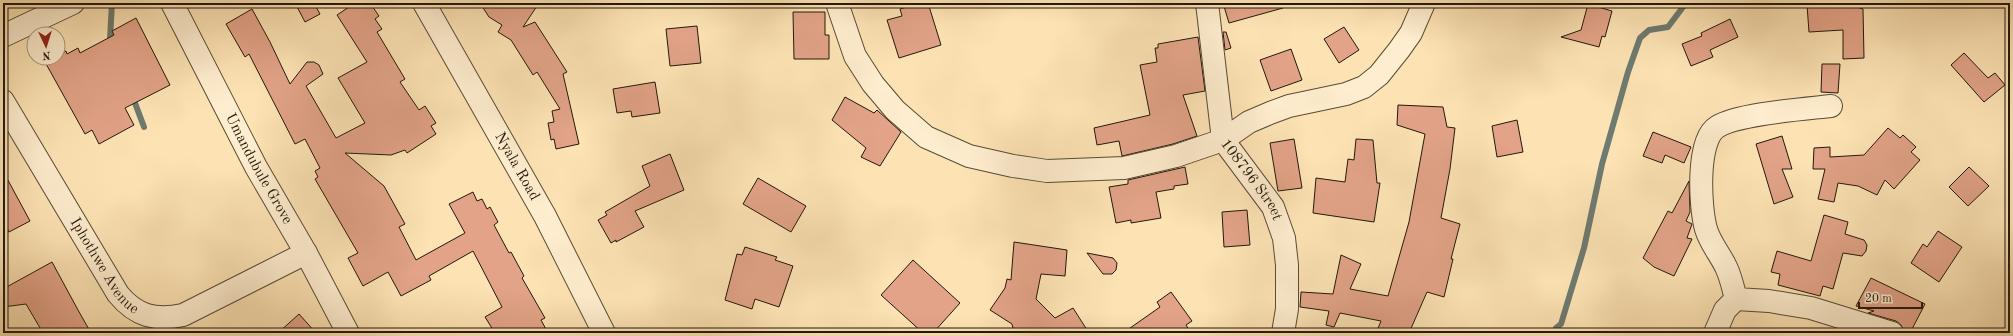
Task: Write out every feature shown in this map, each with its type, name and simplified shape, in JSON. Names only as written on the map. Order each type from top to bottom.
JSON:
[{"type":"street","points":[[3,36],[73,3]]},
{"type":"street","name":"Umandubule Grove","points":[[172,3],[256,167],[306,253],[348,333]]},
{"type":"street","name":"Nyala Road","points":[[424,3],[545,216],[604,333]]},
{"type":"street","points":[[837,3],[855,56],[873,84],[895,110],[926,137],[969,156],[1013,166],[1048,171],[1124,168],[1176,156],[1222,140],[1249,122],[1289,106],[1346,94],[1364,87],[1379,75],[1399,50],[1411,33],[1424,3]]},
{"type":"street","name":"108796 Street","points":[[1207,3],[1222,140],[1273,207],[1284,238],[1287,265],[1287,309],[1283,333]]},
{"type":"street","name":"Iphothwe Avenue","points":[[3,101],[118,294],[128,306],[142,314],[169,318],[183,315],[306,253]]},
{"type":"street","points":[[1736,299],[1729,273],[1714,246],[1704,220],[1702,157],[1705,143],[1716,127],[1736,120],[1831,106]]},
{"type":"street","points":[[1715,333],[1725,310],[1736,299],[1769,301],[1811,308],[1892,333]]},
{"type":"building","points":[[295,3],[314,3],[320,14],[305,22]]},
{"type":"building","points":[[355,3],[370,3],[379,16],[375,19],[382,29],[377,32],[405,79],[400,82],[419,110],[425,106],[436,123],[431,126],[436,134],[407,153],[405,150],[391,155],[345,153],[384,186],[405,224],[399,227],[416,260],[465,233],[449,204],[473,192],[477,201],[482,199],[487,209],[490,207],[498,222],[494,225],[509,253],[511,252],[524,276],[522,278],[545,318],[541,320],[548,333],[495,333],[485,317],[502,307],[473,251],[429,276],[431,280],[401,296],[388,272],[363,286],[348,258],[358,253],[315,179],[318,177],[315,171],[320,168],[305,139],[295,144],[249,54],[245,57],[226,24],[252,9],[290,84],[307,62],[314,62],[319,65],[323,74],[306,86],[336,138],[365,123],[338,78],[367,62],[337,15]]},
{"type":"building","points":[[480,3],[539,3],[523,27],[535,22],[567,72],[563,74],[579,144],[556,149],[554,139],[551,140],[548,123],[554,122],[552,111],[560,109],[537,72],[533,75],[511,40],[498,32],[502,25],[489,17]]},
{"type":"building","points":[[920,3],[928,3],[941,45],[899,58],[887,20],[902,16],[900,9]]},
{"type":"building","points":[[1223,3],[1282,3],[1283,8],[1229,23]]},
{"type":"building","points":[[1857,3],[1857,7],[1863,9],[1864,58],[1843,59],[1843,30],[1809,32],[1807,5]]},
{"type":"building","points":[[1588,4],[1612,11],[1605,37],[1602,36],[1599,47],[1561,37],[1581,30]]},
{"type":"building","points":[[793,12],[825,12],[825,35],[829,35],[829,59],[794,59]]},
{"type":"building","points":[[136,18],[170,85],[125,108],[134,125],[99,144],[92,130],[85,134],[47,66],[66,66],[66,51],[67,54],[78,48],[80,53],[114,35],[112,31]]},
{"type":"building","points":[[1730,19],[1738,37],[1710,50],[1713,57],[1691,66],[1682,44],[1702,36],[1701,33]]},
{"type":"building","points":[[697,26],[701,63],[670,66],[666,29]]},
{"type":"building","points":[[1344,27],[1359,50],[1339,63],[1324,39]]},
{"type":"building","points":[[1223,32],[1226,32],[1231,48],[1225,50]]},
{"type":"building","points":[[1198,37],[1205,91],[1183,95],[1197,136],[1173,144],[1122,156],[1119,141],[1097,145],[1094,128],[1150,115],[1140,65],[1157,62],[1155,48],[1158,48],[1158,44]]},
{"type":"building","points":[[1291,49],[1302,80],[1271,91],[1260,60]]},
{"type":"building","points":[[1964,53],[1988,78],[1995,73],[2005,85],[1984,102],[1951,65]]},
{"type":"building","points":[[1822,64],[1840,64],[1838,93],[1821,92]]},
{"type":"building","points":[[655,82],[660,113],[632,117],[631,111],[617,113],[613,89]]},
{"type":"building","points":[[845,97],[874,113],[877,110],[901,132],[880,166],[861,157],[866,148],[832,120]]},
{"type":"building","points":[[1398,105],[1443,107],[1447,127],[1455,128],[1450,169],[1441,218],[1460,224],[1451,259],[1453,259],[1444,297],[1427,292],[1409,333],[1376,333],[1381,321],[1340,313],[1334,327],[1326,325],[1329,311],[1300,307],[1301,292],[1333,294],[1341,255],[1361,264],[1350,289],[1388,296],[1409,222],[1425,134],[1397,125]]},
{"type":"building","points":[[1517,120],[1523,152],[1497,157],[1492,126]]},
{"type":"building","points":[[1888,128],[1900,138],[1903,135],[1916,147],[1911,152],[1920,160],[1894,189],[1885,180],[1877,195],[1858,186],[1838,183],[1834,202],[1818,199],[1825,169],[1813,169],[1814,148],[1830,147],[1830,157],[1864,155]]},
{"type":"building","points":[[1653,132],[1691,147],[1684,163],[1665,155],[1662,163],[1643,156]]},
{"type":"building","points":[[1782,136],[1792,169],[1782,169],[1793,197],[1774,204],[1756,144]]},
{"type":"building","points":[[1294,139],[1302,188],[1278,191],[1270,143]]},
{"type":"building","points":[[1356,139],[1373,140],[1377,183],[1380,183],[1374,222],[1313,213],[1316,178],[1345,182],[1348,159],[1354,160]]},
{"type":"building","points":[[670,154],[684,190],[635,211],[644,227],[616,242],[616,240],[611,243],[598,220],[607,215],[605,212],[650,186],[642,166]]},
{"type":"building","points":[[1185,167],[1188,184],[1174,186],[1174,189],[1156,192],[1161,218],[1131,223],[1131,220],[1116,223],[1109,187],[1128,184],[1128,180]]},
{"type":"building","points":[[1969,167],[1989,186],[1968,206],[1949,187]]},
{"type":"building","points":[[3,171],[30,221],[9,232],[3,220]]},
{"type":"building","points":[[758,178],[806,206],[791,232],[743,204]]},
{"type":"building","points":[[1689,181],[1690,212],[1686,221],[1692,224],[1687,238],[1692,239],[1674,276],[1654,267],[1643,258],[1668,211],[1672,213]]},
{"type":"building","points":[[1247,210],[1250,245],[1224,247],[1222,212]]},
{"type":"building","points":[[1824,215],[1848,222],[1845,234],[1864,240],[1867,245],[1866,251],[1862,256],[1843,253],[1833,289],[1823,286],[1820,296],[1778,285],[1780,274],[1771,272],[1777,251],[1811,261]]},
{"type":"building","points":[[1938,231],[1962,247],[1939,282],[1911,263],[1923,244],[1927,247]]},
{"type":"building","points":[[1014,242],[1067,250],[1065,276],[1041,274],[1036,299],[1055,318],[1073,308],[1089,333],[1014,333],[1012,324],[990,310],[1005,288],[1007,279],[1011,280]]},
{"type":"building","points":[[745,247],[777,257],[775,260],[793,266],[779,307],[755,299],[752,309],[725,300],[737,254],[742,255]]},
{"type":"building","points":[[1087,253],[1113,258],[1117,263],[1116,270],[1112,274],[1103,274]]},
{"type":"building","points":[[913,260],[960,303],[933,333],[923,333],[881,295]]},
{"type":"building","points":[[52,262],[91,333],[43,333],[26,304],[3,307],[3,289]]},
{"type":"building","points":[[1871,278],[1925,304],[1910,333],[1904,331],[1901,325],[1896,321],[1868,313],[1874,311],[1856,306]]},
{"type":"building","points":[[1171,292],[1192,321],[1186,325],[1191,333],[1123,333],[1160,307],[1157,302]]},
{"type":"building","points":[[299,314],[316,333],[278,333]]},
{"type":"waterway","points":[[112,3],[110,39],[112,44]]},
{"type":"waterway","points":[[1555,333],[1556,328],[1561,324],[1584,248],[1602,164],[1628,72],[1640,38],[1649,30],[1668,27],[1686,3]]},
{"type":"waterway","points":[[132,95],[144,127]]}]
